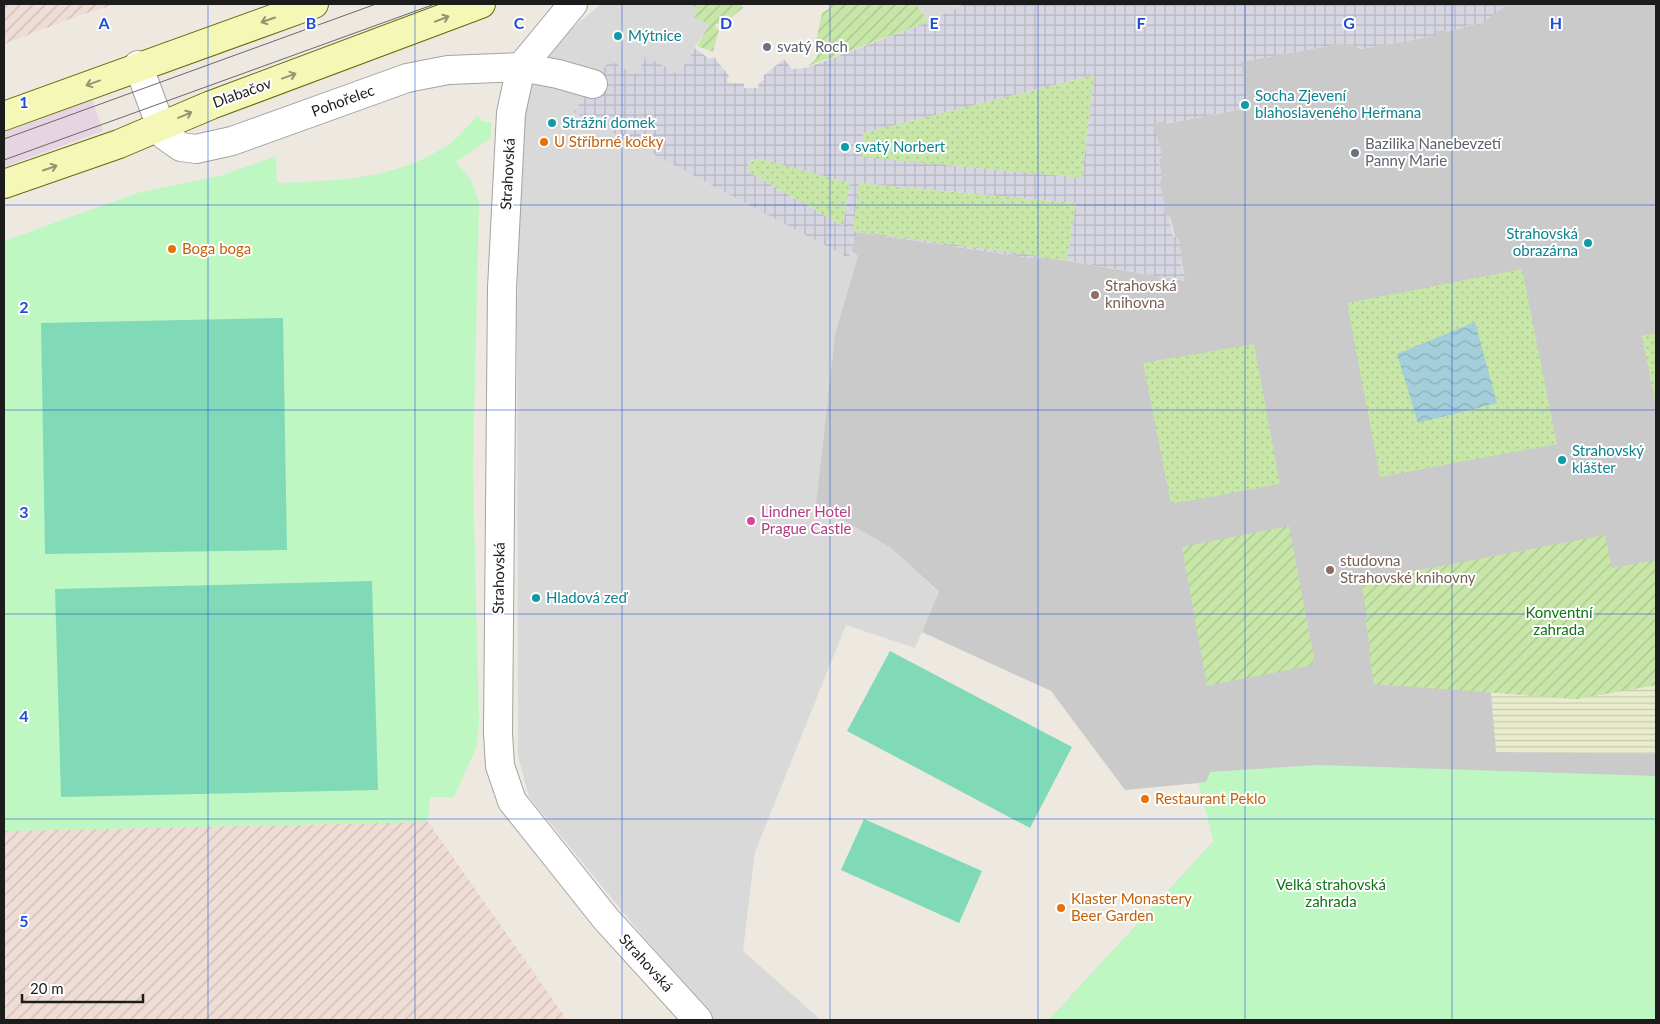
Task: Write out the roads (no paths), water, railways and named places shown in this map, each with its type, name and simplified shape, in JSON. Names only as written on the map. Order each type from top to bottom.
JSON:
[{"type":"main road","points":[[4,116],[314,4]]},
{"type":"main road","name":"Dlabačov","points":[[4,184],[120,144],[211,104],[482,4]]},
{"type":"street","points":[[521,68],[573,4]]},
{"type":"street","name":"Pohořelec","points":[[138,66],[164,135],[174,144],[202,149],[232,141],[408,78],[448,70],[521,68],[558,74],[593,84]]},
{"type":"street","name":"Strahovská","points":[[521,68],[511,113],[502,288],[498,733],[500,766],[512,801],[606,919],[698,1020]]},
{"type":"water","points":[[1475,322],[1497,403],[1418,423],[1397,354]]},
{"type":"tram line","points":[[4,139],[376,4]]},
{"type":"tram line","points":[[4,160],[435,4]]},
{"type":"place","name":"Mýtnice","points":[[618,36]]},
{"type":"place","name":"svatý Roch","points":[[767,47]]},
{"type":"place","name":"Socha Zjevení blahoslaveného Heřmana","points":[[1245,105]]},
{"type":"place","name":"Strážní domek","points":[[552,123]]},
{"type":"place","name":"U Stříbrné kočky","points":[[544,142]]},
{"type":"place","name":"svatý Norbert","points":[[845,147]]},
{"type":"place","name":"Bazilika Nanebevzetí Panny Marie","points":[[1355,153]]},
{"type":"place","name":"Strahovská obrazárna","points":[[1588,243]]},
{"type":"place","name":"Boga boga","points":[[172,249]]},
{"type":"place","name":"Strahovská knihovna","points":[[1095,295]]},
{"type":"place","name":"Strahovský klášter","points":[[1562,460]]},
{"type":"place","name":"Lindner Hotel Prague Castle","points":[[751,521]]},
{"type":"place","name":"studovna Strahovské knihovny","points":[[1330,570]]},
{"type":"place","name":"Hladová zeď","points":[[536,598]]},
{"type":"place","name":"Restaurant Peklo","points":[[1145,799]]},
{"type":"place","name":"Klaster Monastery Beer Garden","points":[[1061,908]]},
{"type":"park label","name":"Konventní zahrada","points":[[1559,622]]},
{"type":"park label","name":"Velká strahovská zahrada","points":[[1331,894]]}]
